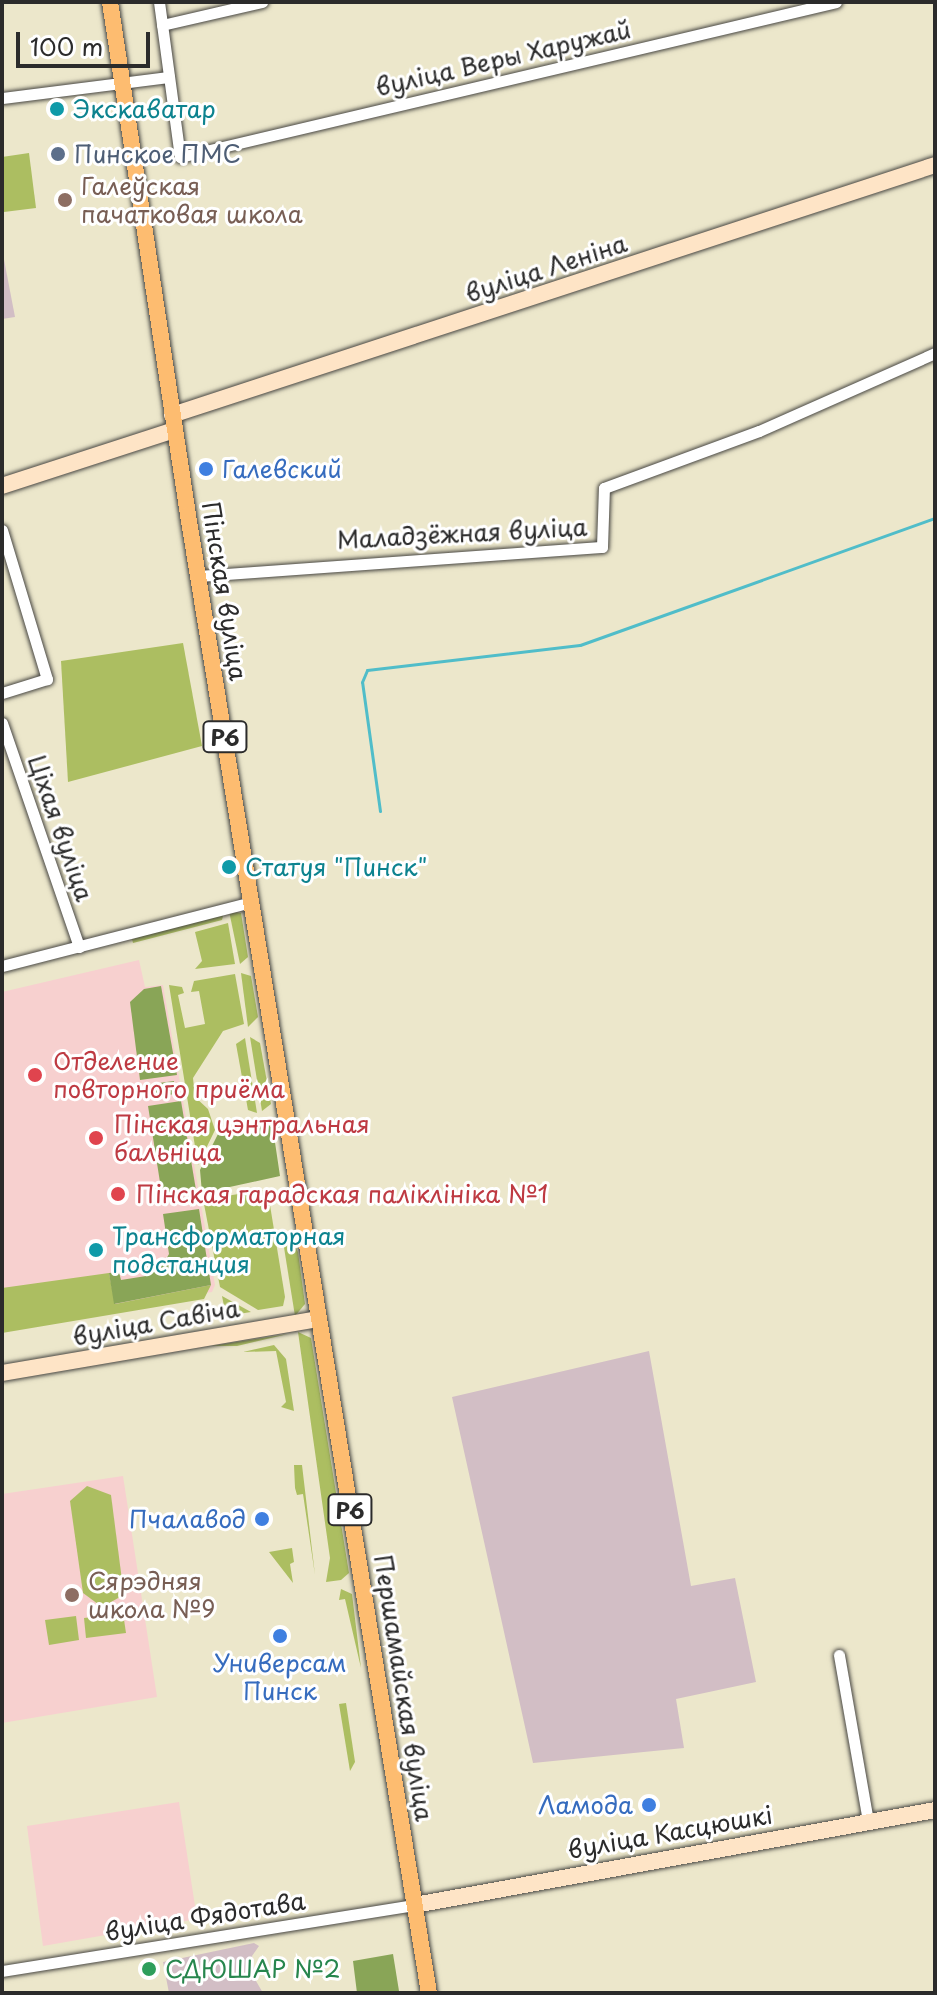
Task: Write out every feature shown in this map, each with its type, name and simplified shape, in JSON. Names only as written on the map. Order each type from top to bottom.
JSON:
[{"type":"main road","name":"Пінская вуліца","points":[[110,2],[197,576],[252,902]]},
{"type":"main road","name":"Першамайская вуліца","points":[[252,902],[429,1993]]},
{"type":"street","points":[[2,98],[169,77],[159,2]]},
{"type":"street","points":[[162,25],[262,2]]},
{"type":"street","name":"вуліца Веры Харужай","points":[[169,77],[180,157],[836,2]]},
{"type":"street","name":"вуліца Леніна","points":[[2,486],[158,435],[173,423],[935,165]]},
{"type":"street","name":"Маладзёжная вуліца","points":[[197,576],[602,547],[604,488],[759,431],[935,353]]},
{"type":"street","points":[[2,530],[46,661],[47,679],[2,693]]},
{"type":"street","name":"Ціхая вуліца","points":[[2,723],[79,947]]},
{"type":"street","points":[[2,966],[252,902]]},
{"type":"street","name":"вуліца Савіча","points":[[2,1373],[318,1319]]},
{"type":"street","points":[[839,1655],[868,1822]]},
{"type":"street","name":"вуліца Касцюшкі","points":[[415,1905],[935,1810]]},
{"type":"street","name":"вуліца Фядотава","points":[[2,1971],[415,1905]]},
{"type":"shaded area","points":[[2,249],[15,317],[2,319]]},
{"type":"shaded area","name":"Пінская цэнтральная бальніца","points":[[139,960],[145,987],[163,985],[215,1285],[212,1292],[2,1325],[2,992]]},
{"type":"shaded area","points":[[649,1351],[691,1586],[735,1578],[756,1682],[676,1699],[684,1748],[533,1763],[452,1397]]},
{"type":"shaded area","name":"Сярэдняя школа №9","points":[[123,1476],[157,1697],[2,1723],[2,1494]]},
{"type":"shaded area","points":[[179,1802],[197,1919],[43,1946],[27,1826]]},
{"type":"shaded area","points":[[254,1943],[259,1946],[252,1956],[256,1981],[263,1993],[169,1993],[163,1962]]},
{"type":"green space","points":[[29,153],[36,208],[4,212],[2,157]]},
{"type":"green space","points":[[183,643],[202,746],[68,782],[61,661]]},
{"type":"green space","points":[[229,911],[241,913],[248,957],[240,964]]},
{"type":"green space","points":[[224,912],[222,920],[133,943],[132,939]]},
{"type":"green space","points":[[228,923],[235,964],[195,969],[202,961],[195,932]]},
{"type":"green space","points":[[241,973],[251,976],[258,1017],[248,1027]]},
{"type":"green space","points":[[235,974],[244,1024],[223,1031],[193,1078],[195,1097],[208,1109],[215,1130],[198,1165],[169,985],[182,987],[184,993],[178,995],[185,1028],[205,1024],[199,991],[191,992],[194,981]]},
{"type":"green space","points":[[161,986],[177,1075],[140,1080],[130,1002],[144,989]]},
{"type":"green space","points":[[250,1037],[260,1043],[271,1104],[262,1111]]},
{"type":"green space","points":[[245,1038],[257,1113],[248,1110],[236,1044]]},
{"type":"green space","points":[[174,1081],[175,1094],[146,1098],[144,1085]]},
{"type":"green space","points":[[181,1101],[196,1190],[162,1195],[148,1106]]},
{"type":"green space","points":[[263,1120],[273,1129],[280,1176],[202,1193],[200,1170],[218,1134],[263,1126]]},
{"type":"green space","points":[[263,1190],[268,1193],[285,1297],[283,1306],[258,1310],[220,1287],[204,1204],[207,1199]]},
{"type":"green space","points":[[199,1209],[211,1285],[114,1304],[109,1273],[119,1272],[121,1280],[146,1276],[145,1267],[165,1261],[169,1254],[163,1214]]},
{"type":"green space","points":[[282,1235],[290,1235],[298,1252],[305,1304],[295,1316]]},
{"type":"green space","points":[[109,1273],[115,1304],[211,1285],[204,1299],[2,1333],[2,1288]]},
{"type":"green space","points":[[222,1296],[251,1312],[226,1316]]},
{"type":"green space","points":[[298,1332],[311,1338],[349,1573],[341,1580],[326,1582],[330,1558]]},
{"type":"green space","points":[[288,1334],[237,1346],[211,1346]]},
{"type":"green space","points":[[274,1345],[286,1359],[294,1411],[281,1407],[286,1402],[276,1351],[243,1352]]},
{"type":"green space","points":[[294,1465],[302,1465],[315,1575],[303,1494],[297,1495]]},
{"type":"green space","points":[[87,1486],[111,1495],[123,1588],[120,1597],[102,1607],[83,1593],[70,1501]]},
{"type":"green space","points":[[292,1548],[294,1562],[290,1564],[293,1583],[269,1552]]},
{"type":"green space","points":[[341,1589],[352,1594],[361,1668],[345,1599],[339,1600]]},
{"type":"green space","points":[[123,1613],[126,1633],[86,1638],[84,1618]]},
{"type":"green space","points":[[76,1616],[79,1640],[49,1645],[45,1620]]},
{"type":"green space","points":[[346,1703],[355,1762],[350,1771],[339,1704]]},
{"type":"green space","points":[[393,1954],[399,1991],[357,1993],[353,1961]]},
{"type":"waterway","points":[[380,811],[362,682],[367,670],[580,645],[935,518]]},
{"type":"place","name":"Экскаватар","points":[[57,109]]},
{"type":"place","name":"Пинское ПМС","points":[[58,154]]},
{"type":"place","name":"Галеўская пачатковая школа","points":[[65,200]]},
{"type":"place","name":"Галевский","points":[[206,469]]},
{"type":"place","name":"Статуя \"Пинск\"","points":[[229,867]]},
{"type":"place","name":"Отделение повторного приёма","points":[[35,1075]]},
{"type":"place","name":"Пінская цэнтральная бальніца","points":[[96,1138]]},
{"type":"place","name":"Пінская гарадская паліклініка №1","points":[[118,1194]]},
{"type":"place","name":"Трансформаторная подстанция","points":[[96,1250]]},
{"type":"place","name":"Пчалавод","points":[[262,1519]]},
{"type":"place","name":"Сярэдняя школа №9","points":[[72,1595]]},
{"type":"place","name":"Универсам Пинск","points":[[280,1636]]},
{"type":"place","name":"Ламода","points":[[649,1805]]},
{"type":"place","name":"СДЮШАР №2","points":[[149,1969]]}]
